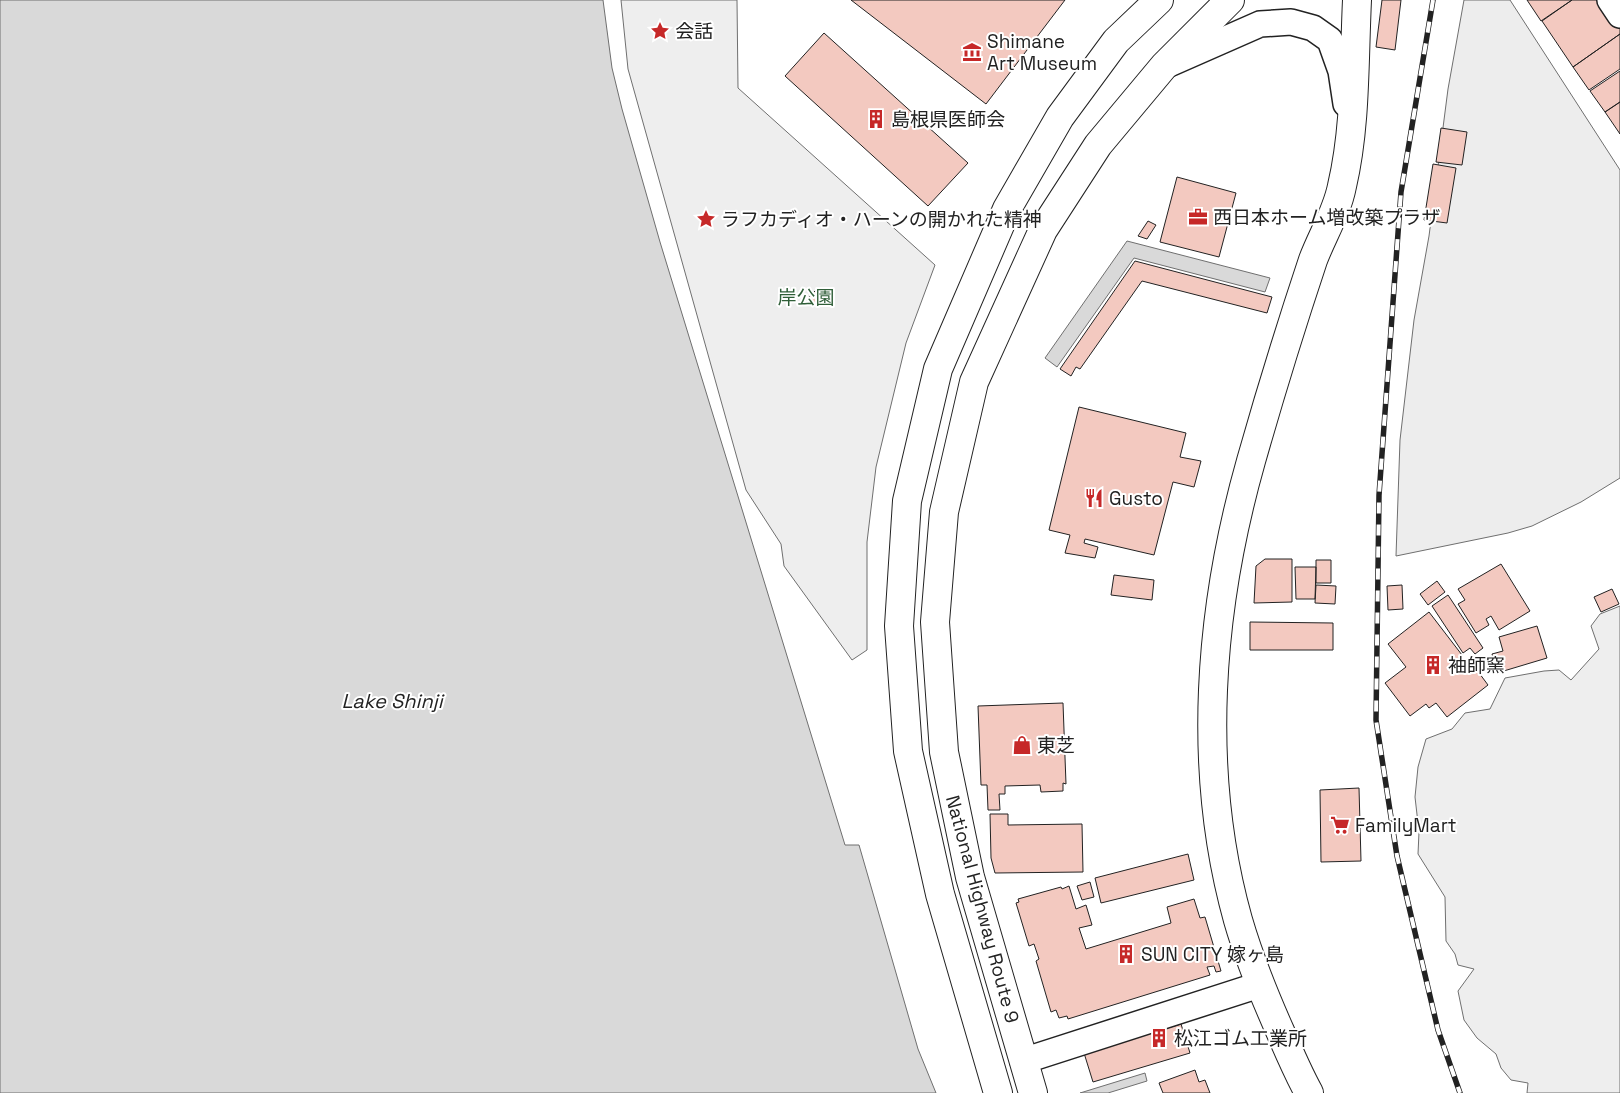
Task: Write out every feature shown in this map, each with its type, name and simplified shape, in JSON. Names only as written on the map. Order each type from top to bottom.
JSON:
[{"type":"main road","name":"National Highway Route 9","points":[[998,1093],[940,894],[908,751],[899,626],[907,501],[938,369],[1007,209],[1065,109],[1116,41],[1159,0]]},
{"type":"main road","name":"National Highway Route 9","points":[[1033,1093],[970,877],[944,752],[935,622],[944,512],[974,382],[1043,230],[1098,145],[1164,66],[1230,0]]},
{"type":"main road","points":[[1309,1093],[1259,985],[1236,912],[1226,869],[1214,784],[1213,690],[1217,629],[1229,556],[1251,463],[1314,258],[1342,189],[1351,131],[1357,0]]},
{"type":"street","points":[[1610,0],[1620,14]]},
{"type":"street","points":[[1164,66],[1260,24],[1291,22],[1313,28],[1330,40],[1341,71],[1351,131]]},
{"type":"street","points":[[1023,1061],[1259,985]]},
{"type":"green space","name":"岸公園","points":[[621,0],[737,0],[738,88],[935,265],[906,343],[876,467],[867,542],[867,650],[852,660],[784,566],[781,544],[746,490],[628,69]]},
{"type":"green space","points":[[1620,606],[1620,1093],[1527,1093],[1528,1083],[1511,1080],[1501,1068],[1496,1054],[1477,1038],[1464,1020],[1458,991],[1474,969],[1458,965],[1455,954],[1446,941],[1445,897],[1418,854],[1419,832],[1415,797],[1418,767],[1426,739],[1452,729],[1465,713],[1490,709],[1505,678],[1559,670],[1571,680],[1599,649],[1591,626],[1600,614]]},
{"type":"shaded area","points":[[1464,0],[1510,0],[1620,170],[1620,478],[1581,502],[1532,526],[1508,533],[1396,556],[1400,440],[1414,320],[1429,236],[1448,89]]},
{"type":"water","name":"Lake Shinji","points":[[0,0],[603,0],[612,68],[660,242],[845,845],[859,845],[918,1049],[936,1093],[0,1093]]},
{"type":"water","points":[[1127,241],[1270,278],[1265,292],[1134,258],[1057,367],[1045,358]]},
{"type":"water","points":[[1145,1073],[1147,1081],[1108,1093],[1080,1093]]},
{"type":"building","name":"Shimane Art Museum","points":[[851,0],[1065,0],[986,104]]},
{"type":"building","points":[[1382,0],[1401,0],[1395,50],[1376,47]]},
{"type":"building","points":[[1527,0],[1572,0],[1541,21]]},
{"type":"building","points":[[1572,0],[1601,0],[1620,28],[1620,34],[1573,67],[1542,21]]},
{"type":"building","name":"島根県医師会","points":[[824,33],[968,163],[928,206],[785,76]]},
{"type":"building","points":[[1620,34],[1620,69],[1589,90],[1573,67]]},
{"type":"building","points":[[1620,71],[1620,102],[1605,112],[1590,91]]},
{"type":"building","points":[[1620,102],[1620,134],[1605,112]]},
{"type":"building","points":[[1441,128],[1467,132],[1462,165],[1436,162]]},
{"type":"building","points":[[1433,164],[1456,168],[1447,223],[1424,220]]},
{"type":"building","name":"西日本ホーム増改築プラザ","points":[[1177,177],[1236,193],[1219,257],[1160,242]]},
{"type":"building","points":[[1148,221],[1156,225],[1147,239],[1138,236]]},
{"type":"building","points":[[1135,261],[1272,297],[1267,313],[1142,281],[1080,369],[1076,367],[1071,376],[1060,369]]},
{"type":"building","points":[[817,289],[825,298],[816,306],[808,298]]},
{"type":"building","points":[[1079,407],[1186,433],[1180,457],[1201,461],[1194,487],[1173,482],[1154,555],[1085,539],[1084,543],[1098,547],[1095,558],[1065,553],[1070,535],[1049,530]]},
{"type":"building","points":[[1265,559],[1292,559],[1292,602],[1254,603],[1256,566]]},
{"type":"building","points":[[1316,560],[1331,560],[1331,583],[1316,583]]},
{"type":"building","points":[[1501,564],[1530,611],[1499,630],[1491,616],[1486,619],[1489,625],[1476,633],[1458,604],[1465,600],[1458,589]]},
{"type":"building","points":[[1295,567],[1316,567],[1315,599],[1296,599]]},
{"type":"building","points":[[1114,575],[1154,580],[1152,600],[1111,595]]},
{"type":"building","points":[[1437,581],[1445,592],[1428,605],[1420,594]]},
{"type":"building","points":[[1316,585],[1336,586],[1335,604],[1315,603]]},
{"type":"building","points":[[1402,585],[1403,609],[1388,610],[1387,586]]},
{"type":"building","points":[[1612,589],[1619,604],[1601,612],[1594,597]]},
{"type":"building","points":[[1448,595],[1483,648],[1475,654],[1470,648],[1463,653],[1432,606]]},
{"type":"building","name":"袖師窯","points":[[1429,612],[1462,655],[1457,659],[1464,667],[1471,662],[1488,685],[1447,717],[1436,703],[1429,708],[1426,704],[1410,716],[1385,683],[1406,667],[1388,644]]},
{"type":"building","points":[[1250,622],[1333,623],[1333,650],[1250,650]]},
{"type":"building","points":[[1537,626],[1547,658],[1497,673],[1492,654],[1503,651],[1499,637]]},
{"type":"building","name":"東芝","points":[[1063,703],[1066,784],[1063,783],[1063,791],[1041,792],[1040,785],[1005,786],[1005,794],[999,794],[1000,810],[988,810],[987,785],[981,785],[978,706]]},
{"type":"building","name":"FamilyMart","points":[[1359,788],[1361,861],[1321,862],[1320,790]]},
{"type":"building","points":[[990,814],[1008,814],[1008,825],[1082,824],[1083,872],[995,873],[991,858]]},
{"type":"building","points":[[1188,854],[1194,880],[1101,903],[1095,878]]},
{"type":"building","points":[[1090,882],[1094,897],[1082,900],[1077,886]]},
{"type":"building","name":"SUN CITY 嫁ヶ島","points":[[1069,886],[1076,909],[1086,905],[1092,925],[1079,928],[1086,949],[1171,923],[1167,907],[1194,899],[1200,918],[1205,917],[1221,971],[1216,972],[1214,966],[1207,967],[1210,975],[1068,1019],[1067,1016],[1059,1018],[1056,1010],[1051,1012],[1036,961],[1039,959],[1034,944],[1029,946],[1016,903],[1019,902],[1018,899]]},
{"type":"building","name":"松江ゴム工業所","points":[[1181,1024],[1190,1053],[1093,1082],[1084,1053]]},
{"type":"building","points":[[1195,1070],[1199,1082],[1205,1080],[1210,1093],[1163,1093],[1159,1083]]},
{"type":"railway","points":[[1433,0],[1401,192],[1379,495],[1376,720],[1397,856],[1438,1030],[1460,1093]]},
{"type":"place","name":"会話","points":[[660,31]]},
{"type":"place","name":"Shimane Art Museum","points":[[972,52]]},
{"type":"place","name":"島根県医師会","points":[[876,119]]},
{"type":"place","name":"西日本ホーム増改築プラザ","points":[[1198,217]]},
{"type":"place","name":"ラフカディオ・ハーンの開かれた精神","points":[[706,219]]},
{"type":"place","name":"Gusto","points":[[1094,498]]},
{"type":"place","name":"袖師窯","points":[[1433,665]]},
{"type":"place","name":"東芝","points":[[1022,745]]},
{"type":"place","name":"FamilyMart","points":[[1340,825]]},
{"type":"place","name":"SUN CITY 嫁ヶ島","points":[[1126,954]]},
{"type":"place","name":"松江ゴム工業所","points":[[1159,1038]]}]
